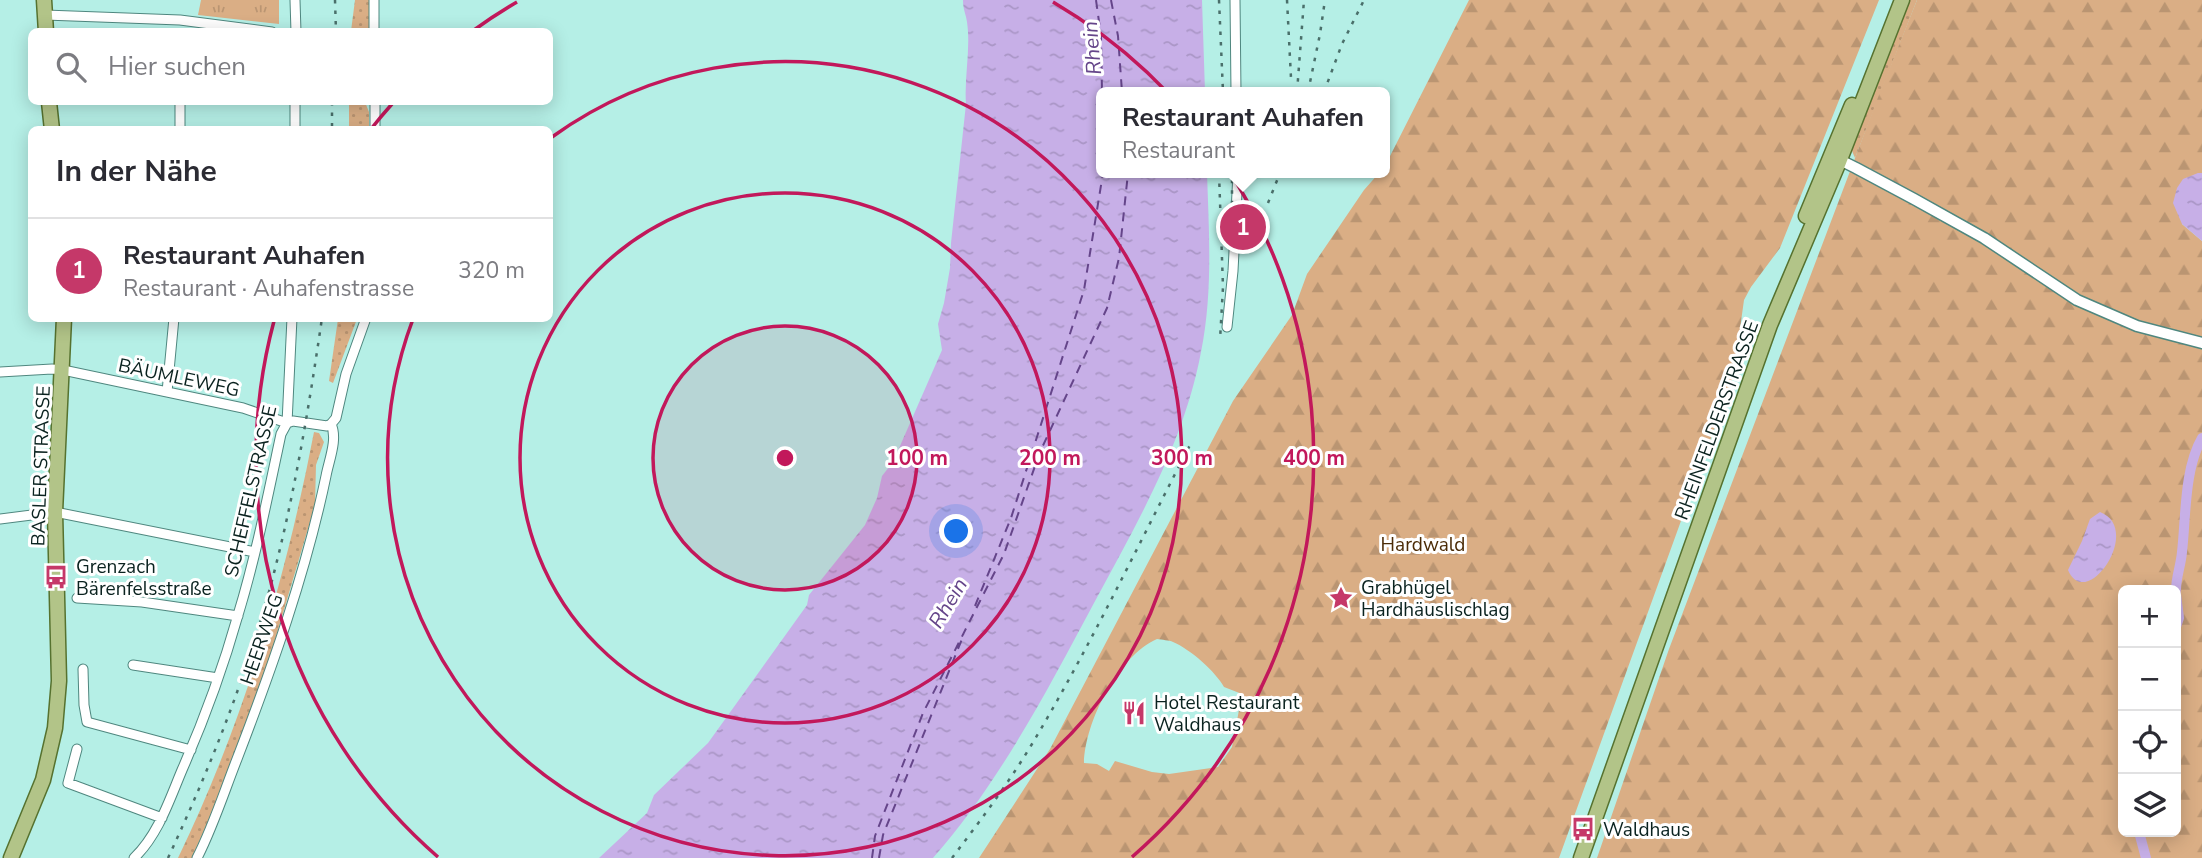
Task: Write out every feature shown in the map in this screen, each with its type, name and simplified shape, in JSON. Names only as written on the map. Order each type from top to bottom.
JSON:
[{"type":"main road","name":"RHEINFELDERSTRASSE","points":[[1581,858],[1770,325],[1893,0]]},
{"type":"main road","name":"RHEINFELDERSTRASSE","points":[[1572,858],[1756,345],[1902,0]]},
{"type":"main road","points":[[45,7],[46,28]]},
{"type":"main road","points":[[49,105],[52,126]]},
{"type":"main road","name":"BASLER STRASSE","points":[[8,853],[43,780],[55,728],[60,681],[55,512],[64,322]]},
{"type":"street","points":[[295,0],[296,28]]},
{"type":"street","points":[[374,0],[374,28]]},
{"type":"street","points":[[1235,0],[1236,87]]},
{"type":"street","points":[[45,7],[241,28]]},
{"type":"street","points":[[180,20],[180,28]]},
{"type":"street","points":[[180,105],[180,126]]},
{"type":"street","points":[[295,105],[295,126]]},
{"type":"street","points":[[375,105],[375,126]]},
{"type":"street","points":[[1834,161],[1856,168],[1983,238],[2077,300],[2137,326],[2202,343]]},
{"type":"street","points":[[1227,327],[1238,178]]},
{"type":"street","points":[[167,392],[174,322]]},
{"type":"street","name":"SCHEFFELSTRASSE","points":[[134,858],[144,848],[162,818],[191,750],[238,616],[281,434],[287,423],[292,322]]},
{"type":"street","name":"HEERWEG","points":[[197,858],[253,718],[300,577],[335,432],[329,425],[336,418],[346,374],[365,322]]},
{"type":"street","name":"BÄUMLEWEG","points":[[0,372],[62,370],[243,408],[287,423],[293,421],[329,425]]},
{"type":"street","points":[[0,519],[55,512],[255,552]]},
{"type":"street","points":[[77,598],[142,602],[238,616]]},
{"type":"street","points":[[132,665],[218,678]]},
{"type":"street","points":[[83,669],[87,722],[191,750]]},
{"type":"street","points":[[77,749],[68,783],[162,818]]},
{"type":"green space","points":[[201,0],[279,0],[279,24],[198,15]]},
{"type":"green space","points":[[355,0],[369,0],[369,28],[351,28]]},
{"type":"green space","name":"Hardwald","points":[[1469,0],[1879,0],[1780,248],[1744,300],[1738,357],[1732,380],[1559,858],[979,858],[1050,749],[1233,401],[1292,315],[1307,274],[1375,178],[1390,178],[1390,156]],"holes":[[[1157,639],[1171,641],[1209,668],[1224,687],[1242,694],[1232,747],[1218,767],[1169,774],[1115,761],[1109,771],[1097,764],[1084,763],[1090,729],[1097,710],[1117,675],[1129,660]]]},
{"type":"green space","points":[[1906,0],[1917,0],[1855,158],[1852,151],[1853,136]]},
{"type":"green space","points":[[1917,0],[2202,0],[2202,173],[2198,173],[2182,224],[2202,241],[2202,858],[1597,858],[1669,649]]},
{"type":"green space","points":[[349,105],[366,105],[369,126],[349,126]]},
{"type":"green space","points":[[338,322],[356,322],[333,383],[329,381]]},
{"type":"green space","points":[[314,432],[319,433],[324,442],[316,465],[315,505],[262,684],[229,774],[192,858],[178,858],[223,755],[260,650],[290,541]]},
{"type":"water","name":"Rhein","points":[[963,0],[1202,0],[1205,87],[1096,87],[1096,178],[1207,178],[1209,263],[1205,330],[1193,386],[1171,450],[1126,543],[1040,703],[1001,768],[933,858],[599,858],[647,813],[654,795],[708,743],[807,605],[809,595],[865,525],[877,498],[882,476],[893,462],[942,350],[938,324],[950,268],[966,104],[968,32]]},
{"type":"water","points":[[2202,173],[2202,241],[2182,224],[2173,203],[2183,179]]},
{"type":"water","points":[[2100,512],[2112,521],[2116,534],[2114,549],[2098,575],[2087,581],[2076,581],[2068,570],[2090,519]]},
{"type":"waterway","points":[[2176,585],[2189,479],[2202,438]]},
{"type":"waterway","points":[[2140,837],[2146,858]]},
{"type":"ferry route","points":[[1096,0],[1101,36],[1102,87]]},
{"type":"ferry route","points":[[1111,0],[1118,36],[1122,87]]},
{"type":"ferry route","points":[[975,606],[1011,518],[1084,290],[1102,178]]},
{"type":"ferry route","points":[[872,858],[875,836],[923,713],[1004,554],[1040,452],[1107,308],[1119,258],[1127,178]]},
{"type":"ferry route","points":[[879,858],[883,835],[964,634]]},
{"type":"railway","points":[[335,0],[336,28]]},
{"type":"railway","points":[[1219,0],[1223,87]]},
{"type":"railway","points":[[1287,0],[1291,78]]},
{"type":"railway","points":[[1297,87],[1304,0]]},
{"type":"railway","points":[[1309,87],[1325,0]]},
{"type":"railway","points":[[1326,87],[1342,44],[1364,0]]},
{"type":"railway","points":[[332,105],[332,126]]},
{"type":"railway","points":[[1219,178],[1223,287],[1220,340]]},
{"type":"railway","points":[[1229,246],[1232,178]]},
{"type":"railway","points":[[1268,203],[1278,178]]},
{"type":"railway","points":[[168,858],[225,726],[269,592],[300,456],[321,322]]},
{"type":"railway","points":[[952,858],[1032,744],[1094,633],[1190,445]]},
{"type":"place","name":"Restaurant Auhafen","points":[[1243,227]]},
{"type":"place","name":"Grenzach Bärenfelsstraße","points":[[56,577]]},
{"type":"place","name":"Grabhügel Hardhäuslischlag","points":[[1341,598]]},
{"type":"place","name":"Hotel Restaurant Waldhaus","points":[[1134,713]]},
{"type":"place","name":"Waldhaus","points":[[1583,829]]}]
